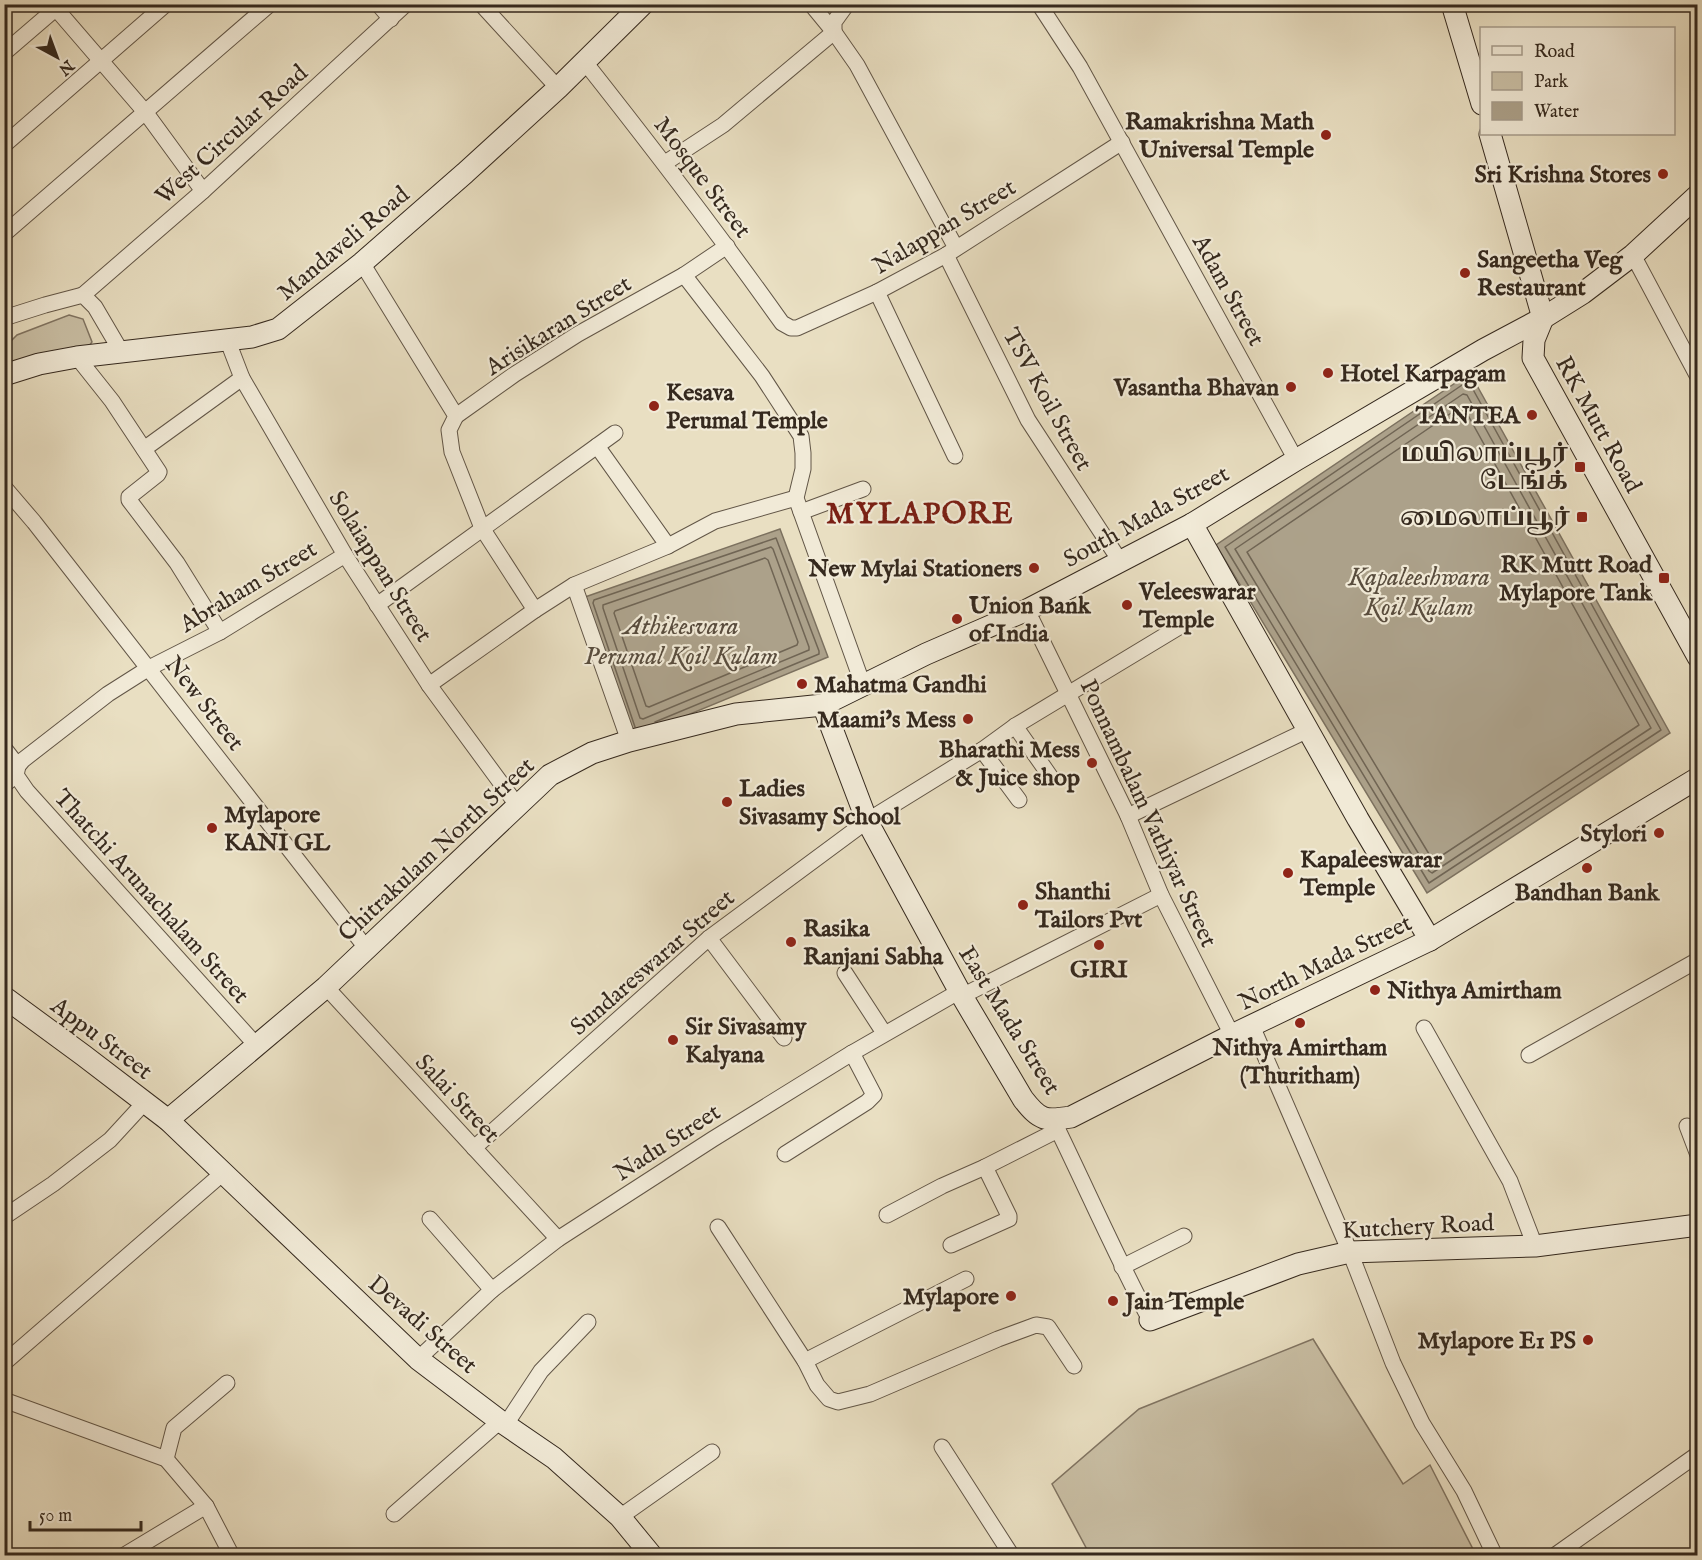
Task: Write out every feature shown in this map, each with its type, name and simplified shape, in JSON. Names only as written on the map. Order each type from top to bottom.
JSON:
[{"type":"street","points":[[4,145],[166,4]]},
{"type":"street","points":[[4,234],[270,4]]},
{"type":"street","points":[[378,4],[391,19]]},
{"type":"street","name":"West Circular Road","points":[[83,295],[203,191],[406,4]]},
{"type":"street","points":[[481,4],[558,88]]},
{"type":"street","name":"Mandaveli Road","points":[[4,375],[39,364],[76,357],[252,337],[278,329],[362,263],[465,173],[558,88],[643,4]]},
{"type":"street","name":"TSV Koil Street","points":[[811,4],[857,65],[951,251],[1028,420],[1120,561]]},
{"type":"street","points":[[665,163],[723,125],[834,32],[834,22],[847,4]]},
{"type":"street","name":"Adam Street","points":[[1039,4],[1067,46],[1122,142],[1296,460]]},
{"type":"street","points":[[1452,4],[1480,97]]},
{"type":"street","points":[[4,53],[57,6],[146,113],[203,191]]},
{"type":"street","name":"Mosque Street","points":[[584,61],[665,163],[782,323]]},
{"type":"street","points":[[1490,135],[1543,318]]},
{"type":"street","name":"Nalappan Street","points":[[782,323],[791,328],[797,328],[877,292],[951,251],[1122,142]]},
{"type":"street","name":"South Mada Street","points":[[823,705],[926,654],[1027,610],[1192,524],[1483,350],[1583,294],[1632,255],[1698,195]]},
{"type":"street","name":"Arisikaran Street","points":[[456,416],[515,374],[578,334],[684,275],[727,246]]},
{"type":"street","points":[[1632,255],[1698,377]]},
{"type":"street","points":[[362,263],[456,416],[449,430],[452,452],[482,528],[535,610]]},
{"type":"street","points":[[684,275],[762,376],[801,436],[803,469],[798,505],[863,684]]},
{"type":"street","points":[[877,292],[955,456]]},
{"type":"street","points":[[4,318],[83,295],[96,307],[122,353]]},
{"type":"street","name":"RK Mutt Road","points":[[1543,318],[1534,340],[1533,358],[1698,657]]},
{"type":"street","name":"Solaiappan Street","points":[[227,339],[242,378],[345,555],[429,685],[517,805]]},
{"type":"street","points":[[76,357],[112,400],[159,473],[129,497],[129,500],[177,563],[220,632]]},
{"type":"street","points":[[144,449],[242,378]]},
{"type":"street","points":[[377,605],[615,433]]},
{"type":"street","points":[[597,446],[668,546]]},
{"type":"street","name":"New Street","points":[[4,487],[149,668],[367,949]]},
{"type":"street","points":[[429,685],[574,585],[668,546],[715,521],[798,505],[863,489]]},
{"type":"street","points":[[1192,524],[1358,819],[1430,940]]},
{"type":"street","name":"Abraham Street","points":[[13,776],[32,753],[100,700],[149,668],[220,632],[345,555]]},
{"type":"street","points":[[574,585],[629,741]]},
{"type":"street","name":"Ponnambalam Vathiyar Street","points":[[1027,610],[1128,816],[1161,895],[1232,1035]]},
{"type":"street","name":"Sundareswarar Street","points":[[474,1148],[709,938],[867,820],[982,750],[1015,726],[1179,627]]},
{"type":"street","name":"Chitrakulam North Street","points":[[168,1120],[326,987],[550,775],[592,753],[629,741],[736,714],[823,705]]},
{"type":"street","name":"East Mada Street","points":[[823,705],[867,820],[961,993],[1023,1099],[1034,1113],[1058,1125]]},
{"type":"street","points":[[1015,726],[1050,776]]},
{"type":"street","points":[[1128,816],[1308,730]]},
{"type":"street","name":"Thatchi Arunachalam Street","points":[[4,748],[13,776],[255,1045]]},
{"type":"street","points":[[982,750],[1019,800]]},
{"type":"street","name":"North Mada Street","points":[[1058,1125],[1232,1035],[1430,940],[1698,778]]},
{"type":"street","name":"Nadu Street","points":[[417,1359],[492,1290],[558,1239],[713,1139],[884,1033],[1161,895]]},
{"type":"street","points":[[709,938],[784,1038]]},
{"type":"street","points":[[1528,1055],[1698,960]]},
{"type":"street","points":[[845,973],[884,1033]]},
{"type":"street","name":"Salai Street","points":[[326,987],[558,1239]]},
{"type":"street","name":"Appu Street","points":[[4,997],[168,1120]]},
{"type":"street","points":[[1252,1026],[1350,1252],[1393,1363],[1422,1423],[1464,1491],[1496,1556]]},
{"type":"street","points":[[1424,1028],[1510,1181],[1535,1246]]},
{"type":"street","points":[[784,1154],[867,1102],[874,1095],[852,1053]]},
{"type":"street","points":[[4,1217],[53,1184],[110,1140],[145,1102]]},
{"type":"street","name":"Devadi Street","points":[[168,1120],[417,1359],[554,1458],[620,1516],[651,1556]]},
{"type":"street","points":[[887,1215],[942,1186],[985,1167],[1058,1125],[1122,1267],[1150,1320]]},
{"type":"street","points":[[1687,1126],[1698,1155]]},
{"type":"street","points":[[951,1245],[1009,1219],[985,1167]]},
{"type":"street","points":[[4,1363],[224,1173]]},
{"type":"street","points":[[430,1219],[492,1290]]},
{"type":"street","name":"Kutchery Road","points":[[1150,1320],[1299,1264],[1350,1252],[1535,1246],[1698,1225]]},
{"type":"street","points":[[718,1227],[806,1361],[817,1385],[829,1399],[838,1402],[870,1394],[1036,1325],[1048,1327],[1074,1366]]},
{"type":"street","points":[[1122,1267],[1184,1236]]},
{"type":"street","points":[[806,1361],[966,1279]]},
{"type":"street","points":[[394,1514],[503,1422],[542,1371],[588,1322]]},
{"type":"street","points":[[166,1459],[174,1428],[227,1383]]},
{"type":"street","points":[[4,1400],[166,1459],[206,1506],[232,1556]]},
{"type":"street","points":[[942,1447],[1012,1556]]},
{"type":"street","points":[[620,1516],[712,1452]]},
{"type":"street","points":[[1554,1556],[1698,1454]]},
{"type":"street","points":[[123,1556],[206,1506]]},
{"type":"green space","points":[[69,315],[83,319],[92,342],[87,349],[13,366],[8,360],[9,343],[17,335]]},
{"type":"green space","points":[[1313,1339],[1403,1484],[1430,1465],[1476,1555],[1090,1555],[1052,1484],[1139,1409]]},
{"type":"water","name":"Kapaleeshwara Koil Kulam","points":[[1470,373],[1670,733],[1427,893],[1216,545]]},
{"type":"water","name":"Athikesvara Perumal Koil Kulam","points":[[780,529],[828,657],[632,738],[585,597]]},
{"type":"place","name":"Ramakrishna Math Universal Temple","points":[[1326,135]]},
{"type":"place","name":"Sri Krishna Stores","points":[[1663,174]]},
{"type":"place","name":"Sangeetha Veg Restaurant","points":[[1465,273]]},
{"type":"place","name":"Hotel Karpagam","points":[[1328,373]]},
{"type":"place","name":"Vasantha Bhavan","points":[[1291,387]]},
{"type":"place","name":"Kesava Perumal Temple","points":[[654,406]]},
{"type":"place","name":"TANTEA","points":[[1532,415]]},
{"type":"place","name":"மயிலாப்பூர் டேங்க்","points":[[1580,467]]},
{"type":"place","name":"மைலாப்பூர்","points":[[1582,517]]},
{"type":"place","name":"New Mylai Stationers","points":[[1034,568]]},
{"type":"place","name":"RK Mutt Road Mylapore Tank","points":[[1664,578]]},
{"type":"place","name":"Veleeswarar Temple","points":[[1127,605]]},
{"type":"place","name":"Union Bank of India","points":[[957,619]]},
{"type":"place","name":"Mahatma Gandhi","points":[[802,684]]},
{"type":"place","name":"Maami's Mess","points":[[968,719]]},
{"type":"place","name":"Bharathi Mess & Juice shop","points":[[1092,763]]},
{"type":"place","name":"Ladies Sivasamy School","points":[[727,802]]},
{"type":"place","name":"Mylapore KANI GL","points":[[212,828]]},
{"type":"place","name":"Stylori","points":[[1659,833]]},
{"type":"place","name":"Bandhan Bank","points":[[1587,868]]},
{"type":"place","name":"Kapaleeswarar Temple","points":[[1288,873]]},
{"type":"place","name":"Shanthi Tailors Pvt","points":[[1023,905]]},
{"type":"place","name":"Rasika Ranjani Sabha","points":[[791,942]]},
{"type":"place","name":"GIRI","points":[[1099,945]]},
{"type":"place","name":"Nithya Amirtham","points":[[1375,990]]},
{"type":"place","name":"Nithya Amirtham (Thuritham)","points":[[1300,1023]]},
{"type":"place","name":"Sir Sivasamy Kalyana","points":[[673,1040]]},
{"type":"place","name":"Mylapore","points":[[1011,1296]]},
{"type":"place","name":"Jain Temple","points":[[1113,1301]]},
{"type":"place","name":"Mylapore E1 PS","points":[[1588,1340]]},
{"type":"district","name":"MYLAPORE","points":[[920,513]]}]
